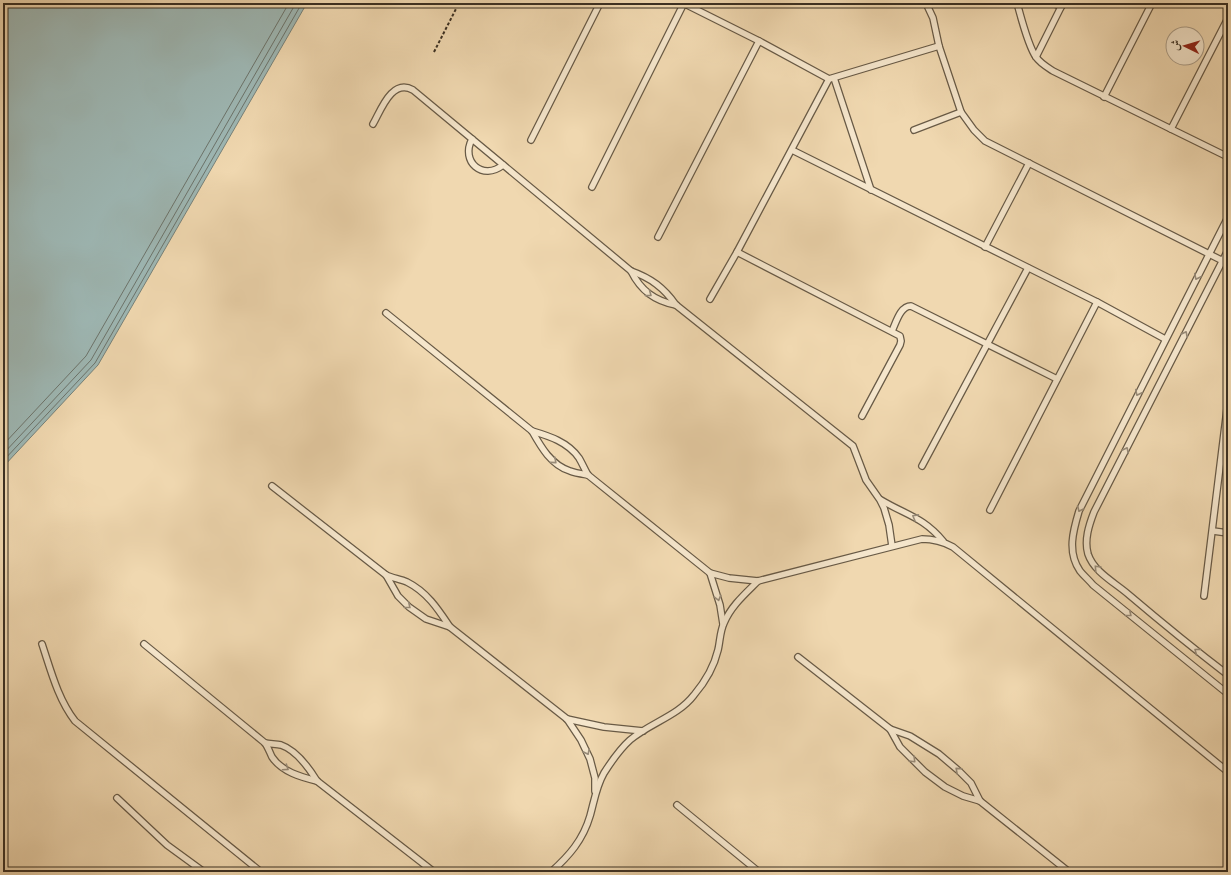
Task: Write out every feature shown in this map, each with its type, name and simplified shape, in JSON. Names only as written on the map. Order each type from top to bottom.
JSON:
[{"type":"lane","points":[[530,140],[600,3]]},
{"type":"lane","points":[[592,187],[683,3],[832,78],[938,46]]},
{"type":"lane","points":[[926,3],[932,18],[938,46],[961,112],[974,130],[985,141],[1210,253],[1223,261]]},
{"type":"lane","points":[[1017,3],[1036,57],[1053,71],[1228,157]]},
{"type":"lane","points":[[1036,57],[1062,5],[1053,3]]},
{"type":"lane","points":[[1104,97],[1152,3]]},
{"type":"lane","points":[[1171,129],[1228,18]]},
{"type":"lane","points":[[658,236],[759,41]]},
{"type":"lane","points":[[710,299],[738,252],[832,78]]},
{"type":"lane","points":[[832,78],[871,190]]},
{"type":"lane","points":[[373,124],[393,91],[397,88],[406,87],[414,90],[631,271],[644,276],[657,284],[668,294],[676,305],[850,443],[857,453],[866,480],[880,500],[888,521],[892,546]]},
{"type":"lane","points":[[914,130],[961,112]]},
{"type":"lane","points":[[472,139],[470,144],[470,160],[478,168],[494,171],[503,165]]},
{"type":"lane","points":[[792,150],[1097,302],[1165,339]]},
{"type":"lane","points":[[985,247],[1029,164]]},
{"type":"lane","points":[[1228,217],[1079,511],[1072,539],[1073,556],[1080,571],[1093,585],[1228,694]]},
{"type":"lane","points":[[1228,250],[1094,512],[1088,528],[1087,542],[1088,553],[1092,563],[1098,570],[1122,588],[1180,638],[1228,675]]},
{"type":"lane","points":[[738,252],[900,336],[900,345],[862,416]]},
{"type":"lane","points":[[922,466],[1028,268]]},
{"type":"lane","points":[[631,271],[641,288],[649,295],[657,300],[676,305]]},
{"type":"lane","points":[[990,510],[1097,302]]},
{"type":"lane","points":[[892,331],[901,312],[908,306],[912,306],[1057,378]]},
{"type":"lane","points":[[386,313],[532,431],[552,438],[565,445],[578,457],[588,475],[710,573],[729,578],[758,581],[922,539],[933,539],[943,542],[959,552],[1228,772]]},
{"type":"lane","points":[[1204,596],[1228,401]]},
{"type":"lane","points":[[532,431],[543,450],[554,462],[568,471],[588,475]]},
{"type":"lane","points":[[272,486],[386,575],[407,582],[421,592],[436,605],[450,627],[567,719],[581,740],[590,758],[595,778],[595,794]]},
{"type":"lane","points":[[880,500],[916,517],[931,528],[943,542]]},
{"type":"lane","points":[[1213,531],[1228,533]]},
{"type":"lane","points":[[710,573],[720,604],[723,624]]},
{"type":"lane","points":[[386,575],[398,596],[408,607],[426,619],[450,627]]},
{"type":"lane","points":[[551,872],[567,858],[581,840],[590,817],[595,794],[603,774],[616,756],[630,740],[673,714],[694,696],[710,674],[717,652],[723,624],[734,606],[758,581]]},
{"type":"lane","points":[[42,644],[60,696],[75,722],[262,872]]},
{"type":"lane","points":[[144,644],[265,743],[273,758],[285,769],[300,777],[317,781]]},
{"type":"lane","points":[[798,658],[890,729],[910,736],[938,754],[960,771],[971,783],[980,801]]},
{"type":"lane","points":[[567,719],[604,727],[644,731]]},
{"type":"lane","points":[[890,729],[900,748],[925,772],[945,787],[963,796],[980,801],[1069,872]]},
{"type":"lane","points":[[265,743],[282,746],[294,754],[306,765],[317,781],[434,872]]},
{"type":"lane","points":[[117,798],[167,845],[204,872]]},
{"type":"lane","points":[[677,805],[759,872]]},
{"type":"path","points":[[434,52],[459,3]]},
{"type":"water","points":[[3,3],[307,3],[98,365],[3,467]]}]
